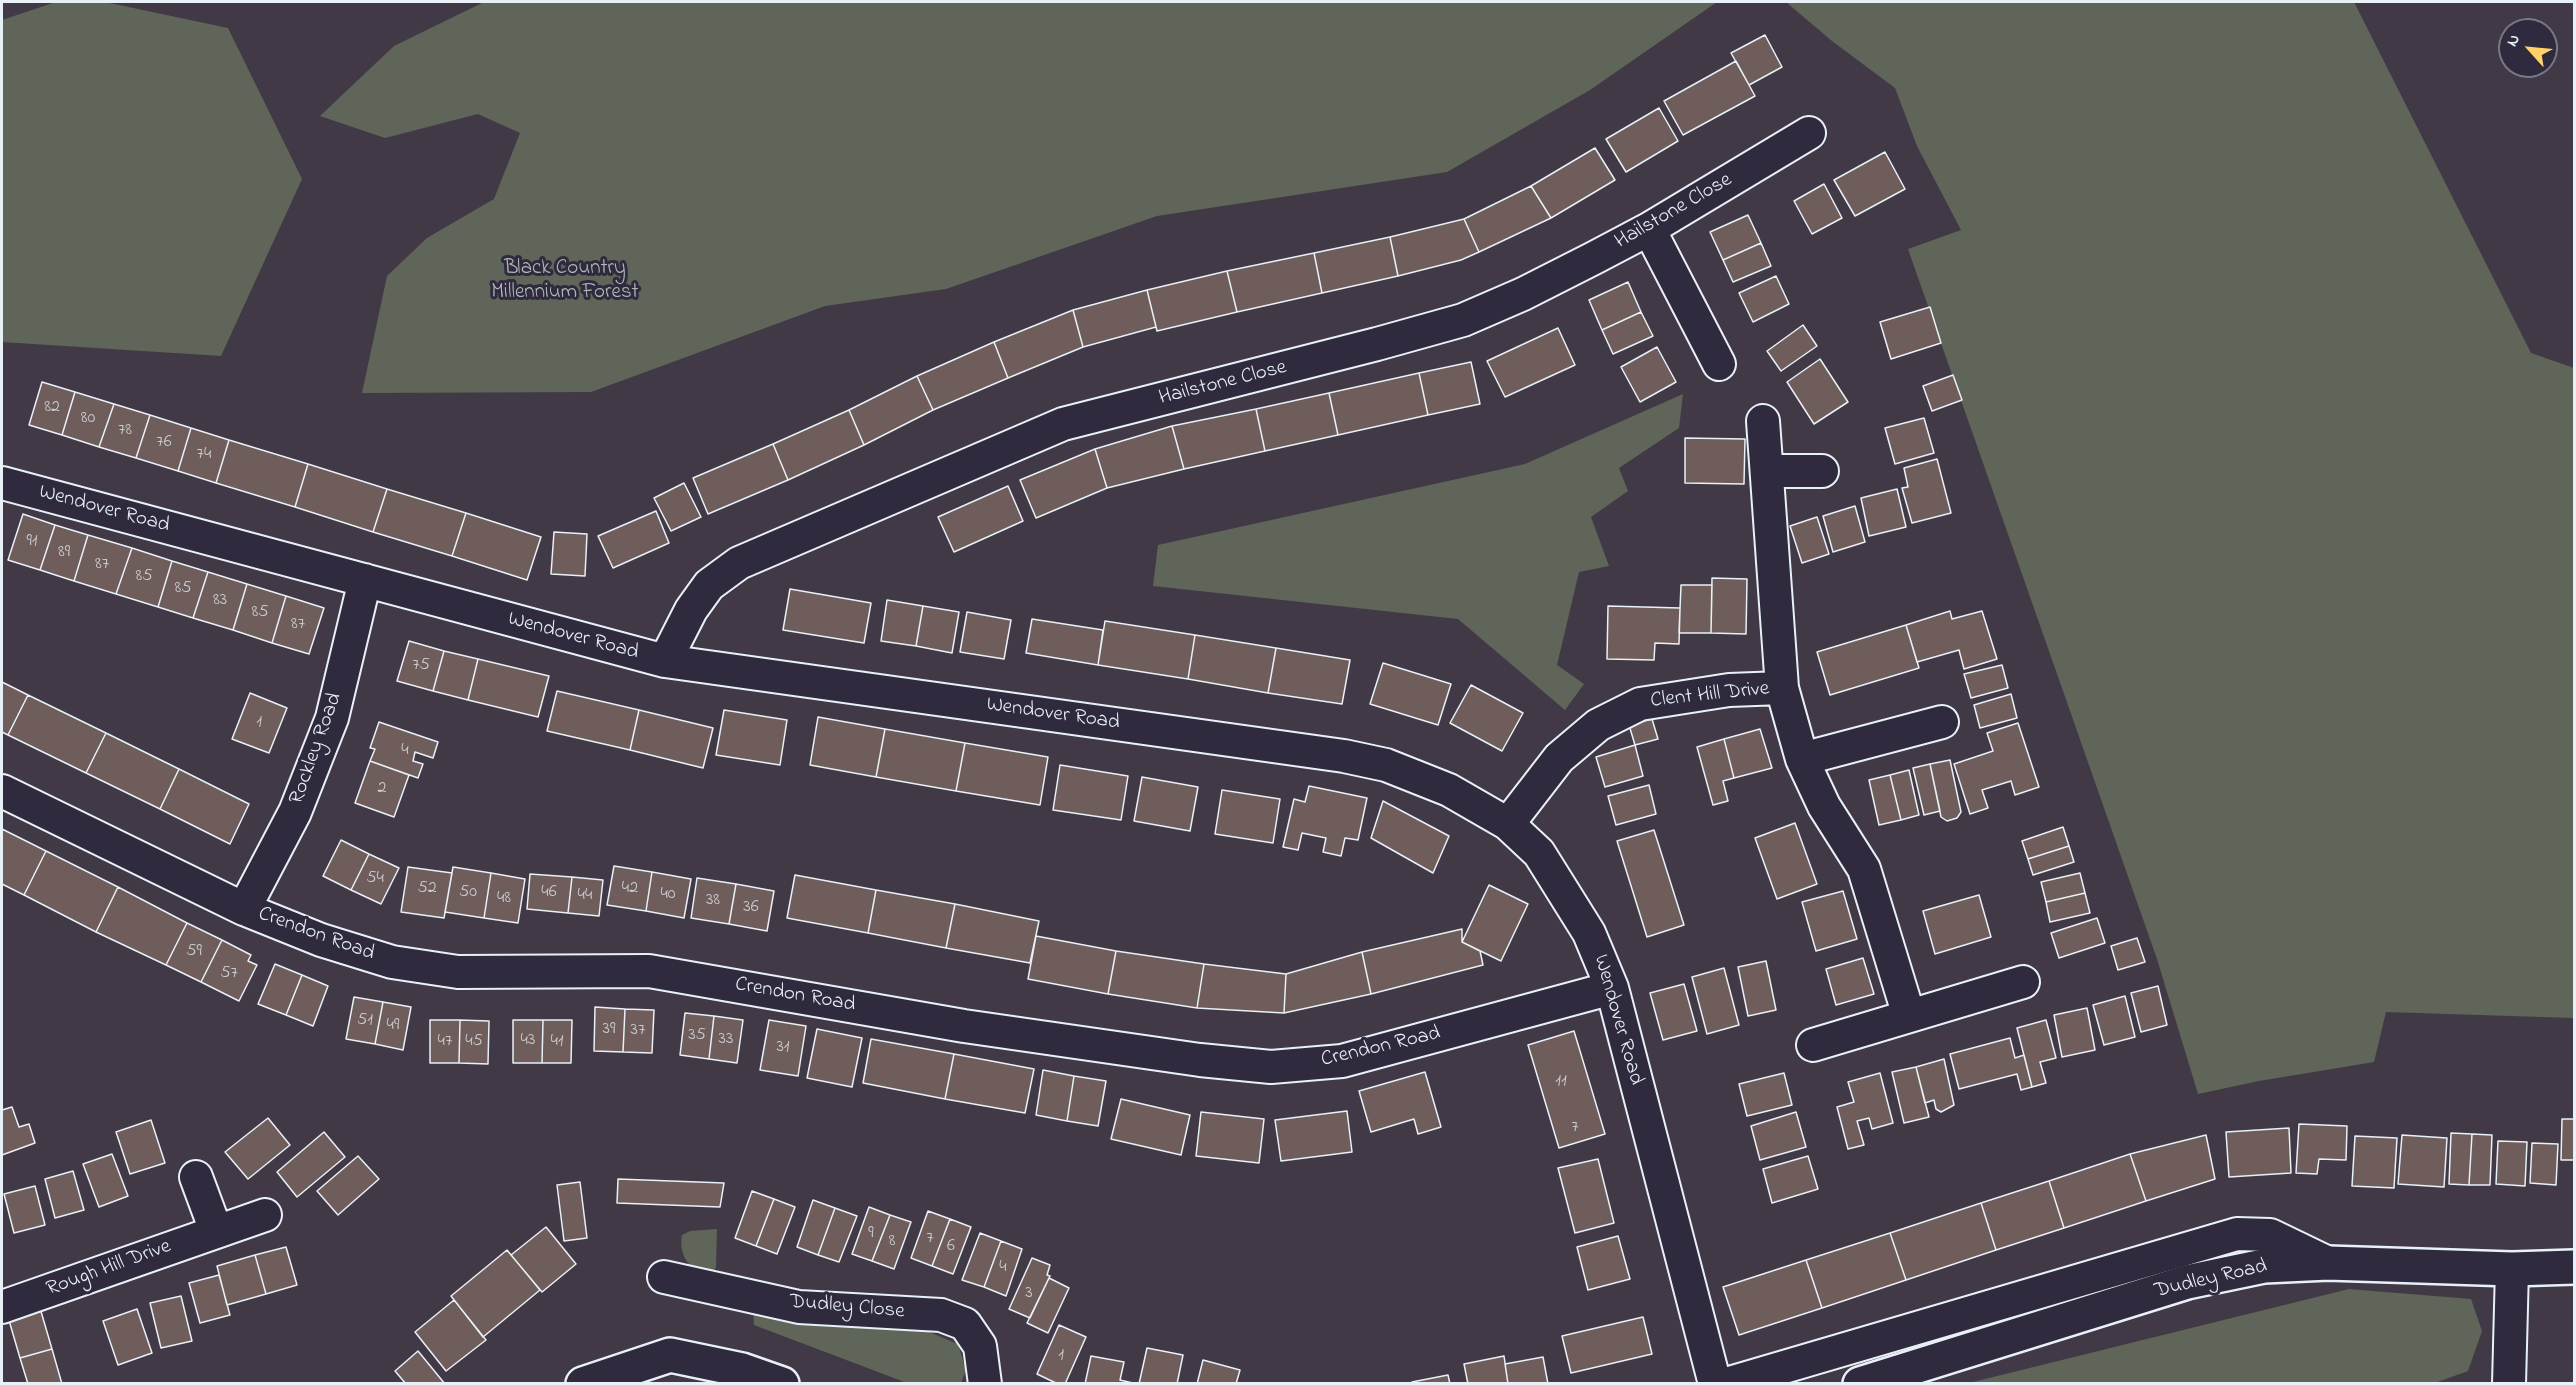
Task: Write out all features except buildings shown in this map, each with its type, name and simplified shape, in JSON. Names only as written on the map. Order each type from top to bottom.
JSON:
[{"type":"main road","name":"Dudley Road","points":[[1860,1383],[2187,1282],[2264,1266],[2328,1263],[2512,1269],[2574,1267]]},
{"type":"main road","points":[[583,1383],[670,1355],[742,1370],[782,1383]]},
{"type":"street","name":"Hailstone Close","points":[[665,661],[692,610],[709,585],[739,563],[1063,424],[1463,321],[1523,294],[1648,229],[1809,133]]},
{"type":"street","points":[[1648,229],[1719,364]]},
{"type":"street","name":"Clent Hill Drive","points":[[1763,421],[1782,688],[1802,759],[1824,806],[1864,869],[1909,1016]]},
{"type":"street","points":[[1767,471],[1822,471]]},
{"type":"street","name":"Wendover Road","points":[[2,483],[665,661],[1344,756],[1386,765],[1449,790],[1508,824],[1539,853],[1589,933],[1612,988],[1715,1383]]},
{"type":"street","name":"Rockley Road","points":[[243,909],[295,812],[332,718],[365,580]]},
{"type":"street","name":"Clent Hill Drive","points":[[1508,824],[1559,758],[1598,725],[1640,704],[1729,690],[1782,688]]},
{"type":"street","points":[[1802,759],[1942,722]]},
{"type":"street","name":"Crendon Road","points":[[2,791],[243,909],[321,940],[392,962],[458,972],[649,971],[964,1026],[1200,1060],[1271,1067],[1342,1061],[1612,988]]},
{"type":"street","points":[[1813,1045],[2024,982]]},
{"type":"street","points":[[196,1178],[216,1231]]},
{"type":"street","name":"Rough Hill Drive","points":[[2,1307],[265,1215]]},
{"type":"street","points":[[1726,1383],[2237,1234],[2270,1235],[2328,1263]]},
{"type":"street","points":[[2509,1383],[2512,1269]]},
{"type":"street","name":"Dudley Close","points":[[664,1277],[799,1307],[942,1315],[965,1323],[980,1346],[985,1383]]},
{"type":"green space","points":[[56,2],[105,2],[228,28],[302,179],[221,356],[2,342],[2,20]]},
{"type":"green space","name":"Black Country Millennium Forest","points":[[484,2],[1717,2],[1590,90],[1447,172],[1157,216],[946,289],[825,306],[591,392],[362,393],[387,276],[427,238],[494,199],[520,133],[478,114],[385,138],[320,116],[394,46]]},
{"type":"green space","points":[[1786,2],[2354,2],[2531,353],[2574,368],[2574,1018],[2386,1012],[2374,1062],[2259,1081],[2198,1094],[2157,959],[1908,249],[1961,230],[1917,146],[1895,88],[1832,41]]},
{"type":"green space","points":[[1683,394],[1679,428],[1619,468],[1628,491],[1591,517],[1609,566],[1579,572],[1557,665],[1584,684],[1565,710],[1458,619],[1153,586],[1158,545],[1525,464]]},
{"type":"green space","points":[[717,1229],[716,1267],[712,1275],[704,1274],[687,1262],[682,1249],[682,1235],[690,1231]]},
{"type":"green space","points":[[2349,1289],[2471,1299],[2482,1331],[2468,1371],[2432,1384],[1969,1383]]},
{"type":"green space","points":[[753,1312],[929,1332],[958,1344],[966,1370],[961,1383],[907,1383],[754,1325]]}]
